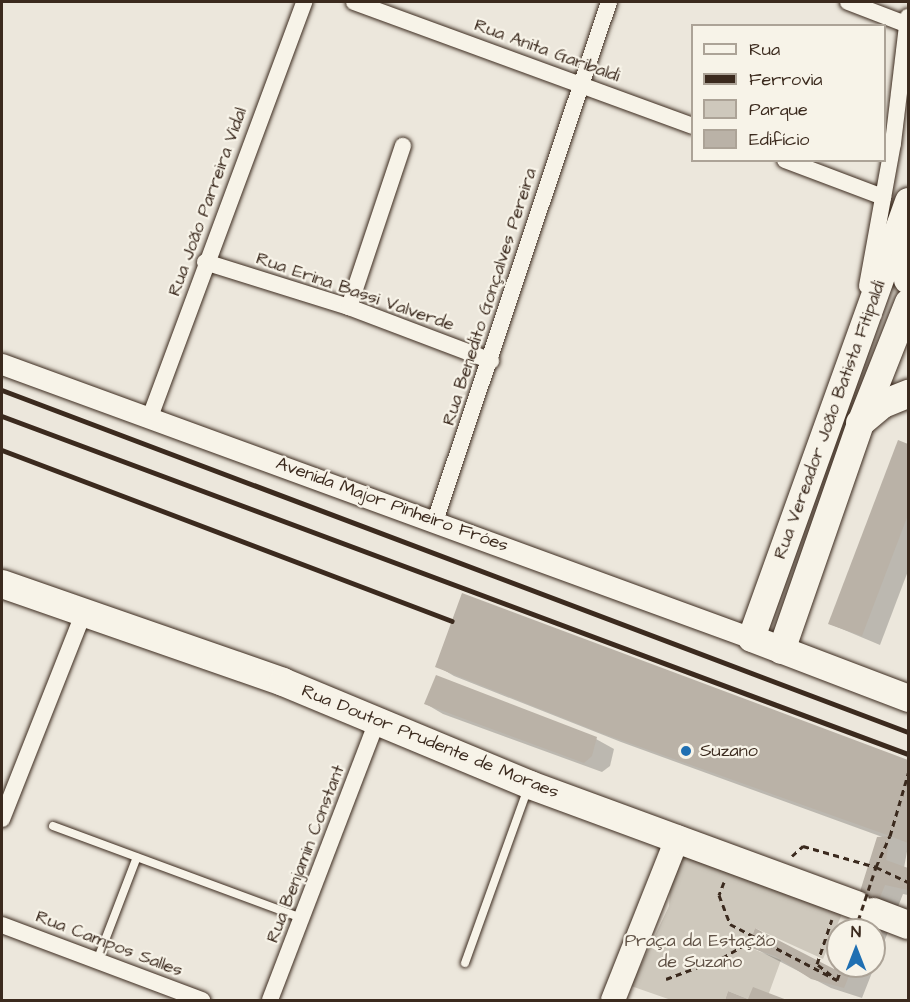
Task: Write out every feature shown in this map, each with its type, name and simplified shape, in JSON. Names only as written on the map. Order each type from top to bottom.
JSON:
[{"type":"highway","points":[[909,216],[904,242],[909,280]]},
{"type":"highway","points":[[860,423],[883,404],[909,394]]},
{"type":"highway","name":"Rua Doutor Prudente de Moraes","points":[[2,584],[283,682],[530,785],[733,857],[856,911],[909,925]]},
{"type":"main road","name":"Rua Vereador João Batista Fitipaldi","points":[[751,638],[867,323],[896,199]]},
{"type":"main road","points":[[782,650],[860,423],[909,302]]},
{"type":"main road","name":"Avenida Major Pinheiro Fróes","points":[[751,638],[909,698]]},
{"type":"main road","points":[[613,1000],[678,837]]},
{"type":"street","name":"Rua João Parreira Vidal","points":[[150,417],[205,262],[304,2]]},
{"type":"street","name":"Rua Anita Garibaldi","points":[[354,2],[691,125]]},
{"type":"street","name":"Rua Benedito Gonçalves Pereira","points":[[435,521],[491,361],[579,84],[609,2]]},
{"type":"street","points":[[791,162],[896,199],[908,22],[848,2]]},
{"type":"street","points":[[349,307],[403,146]]},
{"type":"street","name":"Rua Erina Bassi Valverde","points":[[205,262],[349,307],[491,361]]},
{"type":"street","name":"Avenida Major Pinheiro Fróes","points":[[2,364],[751,638]]},
{"type":"street","points":[[2,819],[83,614]]},
{"type":"street","name":"Rua Benjamin Constant","points":[[270,1000],[377,721]]},
{"type":"street","name":"Rua Campos Salles","points":[[2,925],[202,1000]]},
{"type":"lane","points":[[465,963],[530,785]]},
{"type":"lane","points":[[53,826],[302,918]]},
{"type":"lane","points":[[97,961],[137,857]]},
{"type":"path","points":[[837,980],[817,964],[856,911],[876,867],[909,773]]},
{"type":"path","points":[[803,846],[876,867],[909,882]]},
{"type":"path","points":[[733,857],[719,895],[730,924],[837,980]]},
{"type":"path","points":[[666,979],[722,958],[756,939]]},
{"type":"green space","name":"Praça da Estação de Suzano","points":[[680,852],[844,909],[840,918],[826,918],[826,952],[823,959],[755,928],[748,947],[781,960],[769,993],[748,999],[728,991],[725,1000],[671,1000],[631,986],[669,906],[671,875]]},
{"type":"building","points":[[898,440],[908,444],[908,515],[862,636],[828,624]]},
{"type":"building","name":"Suzano","points":[[462,593],[908,760],[908,843],[601,733],[435,667]]},
{"type":"building","points":[[436,675],[597,737],[592,756],[584,763],[424,704]]},
{"type":"building","points":[[890,836],[886,860],[908,868],[908,890],[885,885],[872,918],[852,918],[877,837]]},
{"type":"building","points":[[755,928],[826,965],[826,978],[848,978],[844,988],[811,979],[775,956],[748,947]]},
{"type":"building","points":[[753,987],[787,1000],[725,1000],[728,991],[748,999]]},
{"type":"railway","points":[[2,390],[908,732]]},
{"type":"railway","points":[[2,416],[908,754]]},
{"type":"railway","points":[[2,450],[452,621]]},
{"type":"place","name":"Suzano","points":[[686,751]]}]
